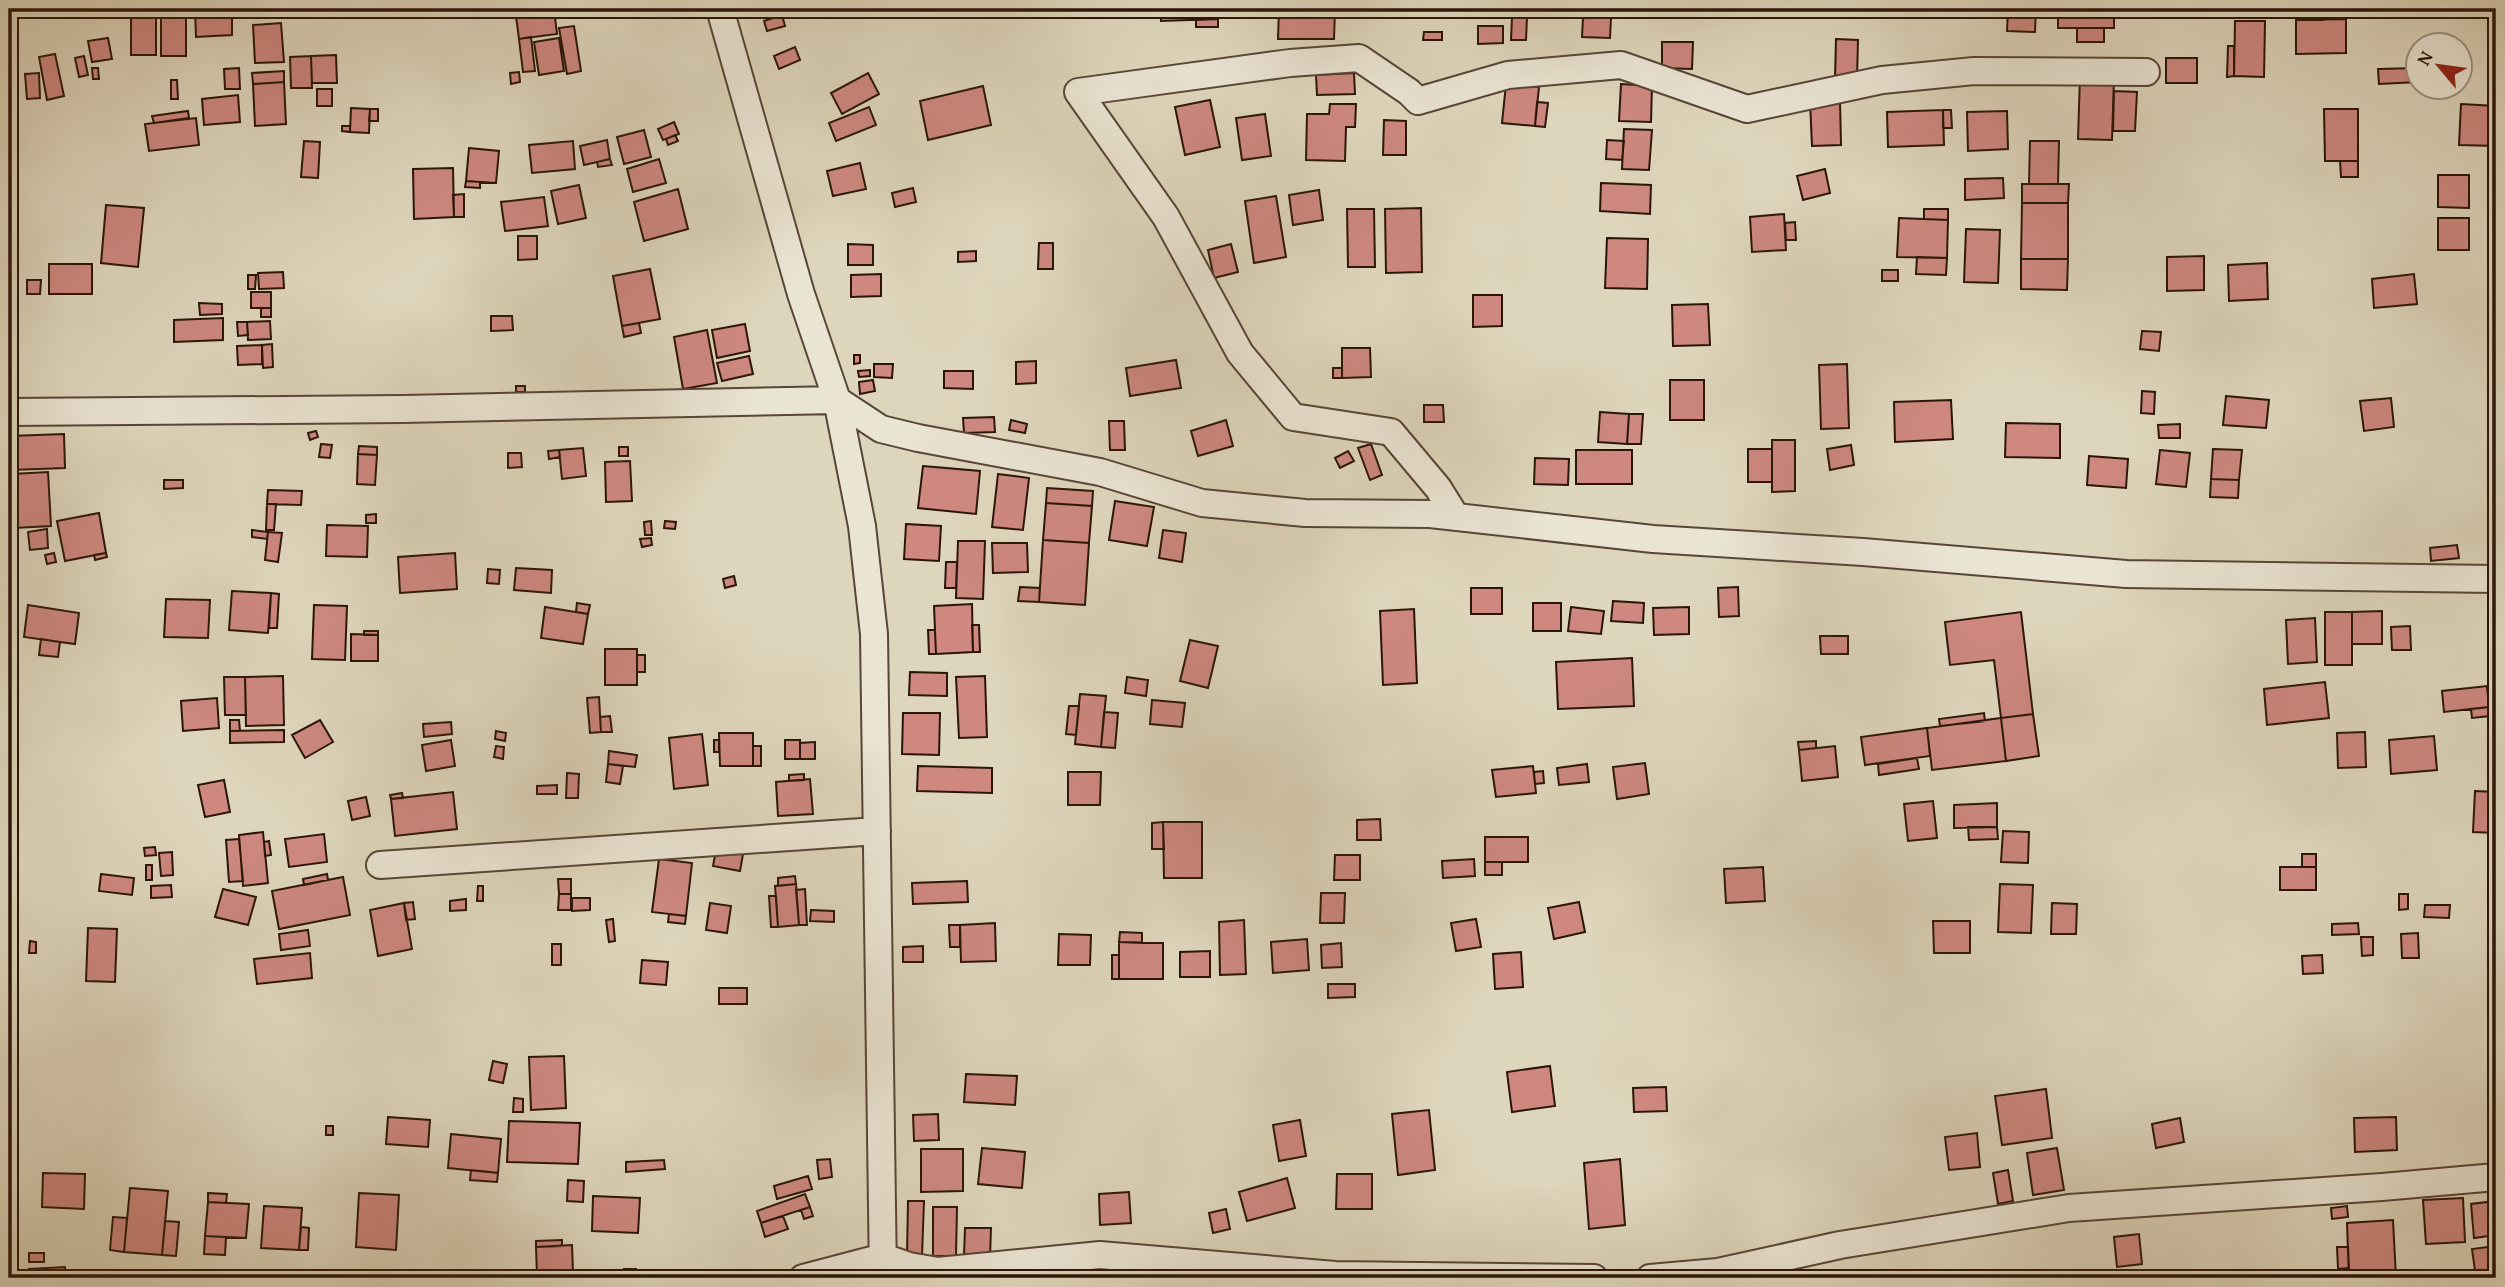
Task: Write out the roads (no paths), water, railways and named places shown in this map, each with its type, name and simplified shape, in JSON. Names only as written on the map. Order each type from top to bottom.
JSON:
[{"type":"street","points":[[720,9],[802,294],[836,400],[862,526],[874,634],[883,1268]]},
{"type":"street","points":[[1456,517],[1438,488],[1391,432],[1293,417],[1240,353],[1166,217],[1078,92],[1290,63],[1359,58],[1418,101],[1508,75],[1621,65],[1747,109],[1882,80],[1974,71],[2146,72]]},
{"type":"street","points":[[9,412],[403,409],[836,400],[881,429],[1100,472],[1202,503],[1305,513],[1430,514],[1653,539],[1863,552],[2126,574],[2496,579]]},
{"type":"street","points":[[380,864],[877,831]]},
{"type":"street","points":[[1650,1278],[1718,1272],[1840,1245],[2069,1208],[2496,1177]]},
{"type":"street","points":[[803,1278],[909,1266],[938,1272],[1100,1255],[1335,1275],[1594,1278]]}]
